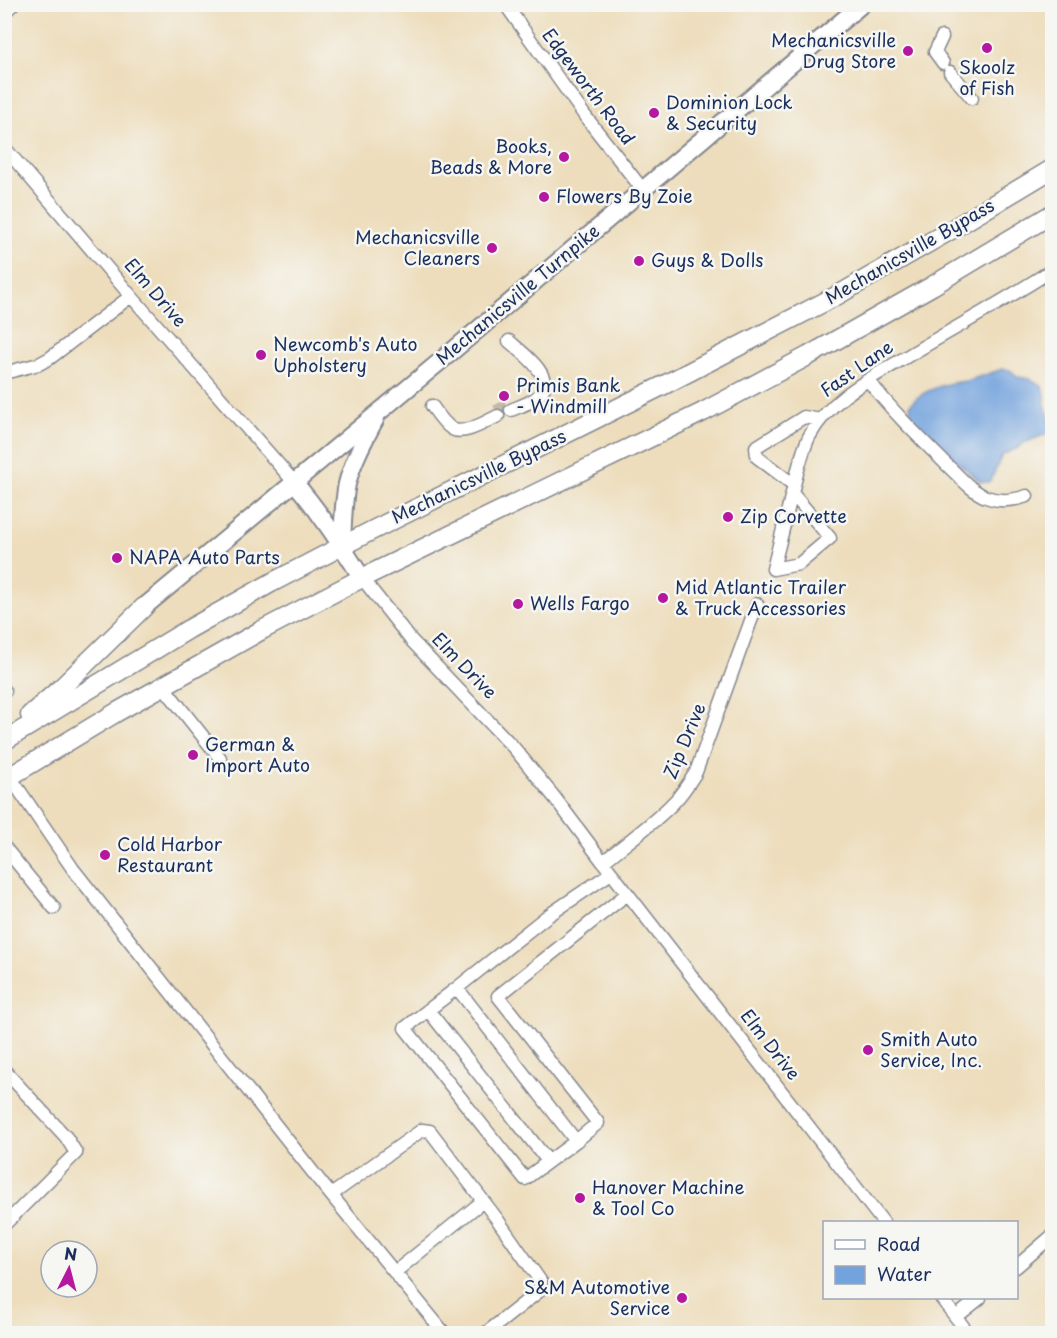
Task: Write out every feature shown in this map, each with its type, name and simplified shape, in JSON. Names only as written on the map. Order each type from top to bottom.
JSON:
[{"type":"highway","name":"Mechanicsville Bypass","points":[[4,739],[189,629],[342,546],[664,386],[838,295],[1053,169]]},
{"type":"highway","points":[[6,774],[262,630],[362,578],[703,412],[808,356],[1053,214]]},
{"type":"highway","points":[[4,739],[57,692],[144,607]]},
{"type":"main road","name":"Mechanicsville Turnpike","points":[[144,607],[380,412],[862,4]]},
{"type":"main road","points":[[342,546],[345,497],[349,475],[380,412]]},
{"type":"main road","name":"Elm Drive","points":[[294,482],[310,500],[362,578]]},
{"type":"street","points":[[4,12],[13,4]]},
{"type":"street","name":"Edgeworth Road","points":[[505,4],[585,116],[643,190]]},
{"type":"street","points":[[942,37],[935,52],[972,98]]},
{"type":"street","name":"Elm Drive","points":[[4,147],[11,161],[294,482]]},
{"type":"street","name":"Fast Lane","points":[[793,489],[830,537],[799,564],[773,569],[793,489],[802,455],[809,437],[830,408],[868,380],[1053,270]]},
{"type":"street","points":[[4,373],[39,364],[50,358],[131,296]]},
{"type":"street","points":[[509,341],[540,371],[544,378],[542,393],[509,408]]},
{"type":"street","points":[[868,380],[924,442],[974,490],[996,500],[1008,501],[1027,496]]},
{"type":"street","points":[[432,406],[448,427],[459,431],[466,431],[497,414]]},
{"type":"street","points":[[793,489],[758,457],[756,447],[804,417],[820,420]]},
{"type":"street","name":"Elm Drive","points":[[362,578],[411,640],[514,748],[883,1221]]},
{"type":"street","name":"Zip Drive","points":[[603,862],[674,802],[696,772],[758,604]]},
{"type":"street","points":[[163,686],[220,758]]},
{"type":"street","points":[[6,774],[74,869],[331,1195],[446,1334]]},
{"type":"street","points":[[4,849],[54,909]]},
{"type":"street","points":[[611,873],[546,917],[405,1028],[525,1179],[598,1123],[498,996],[627,894]]},
{"type":"street","points":[[457,988],[576,1141]]},
{"type":"street","points":[[428,1010],[548,1161]]},
{"type":"street","points":[[4,1070],[66,1137],[76,1153],[4,1225]]},
{"type":"street","points":[[331,1195],[422,1130],[430,1131],[541,1282],[538,1292],[485,1334]]},
{"type":"street","points":[[395,1272],[483,1201]]},
{"type":"street","points":[[1018,1266],[1053,1236]]},
{"type":"street","points":[[942,1299],[969,1334]]},
{"type":"street","points":[[956,1317],[979,1299]]},
{"type":"water","points":[[1003,369],[1041,385],[1052,429],[1049,433],[1002,455],[990,482],[981,482],[914,421],[910,405],[918,397],[934,388]]},
{"type":"tunnel","points":[[496,411],[508,405]]},
{"type":"place","name":"Skoolz of Fish","points":[[987,48]]},
{"type":"place","name":"Mechanicsville Drug Store","points":[[908,51]]},
{"type":"place","name":"Dominion Lock & Security","points":[[654,113]]},
{"type":"place","name":"Books, Beads & More","points":[[564,157]]},
{"type":"place","name":"Flowers By Zoie","points":[[544,197]]},
{"type":"place","name":"Mechanicsville Cleaners","points":[[492,248]]},
{"type":"place","name":"Guys & Dolls","points":[[639,261]]},
{"type":"place","name":"Newcomb's Auto Upholstery","points":[[261,355]]},
{"type":"place","name":"Primis Bank - Windmill","points":[[504,396]]},
{"type":"place","name":"Zip Corvette","points":[[728,517]]},
{"type":"place","name":"NAPA Auto Parts","points":[[117,558]]},
{"type":"place","name":"Mid Atlantic Trailer & Truck Accessories","points":[[663,598]]},
{"type":"place","name":"Wells Fargo","points":[[518,604]]},
{"type":"place","name":"German & Import Auto","points":[[193,755]]},
{"type":"place","name":"Cold Harbor Restaurant","points":[[105,855]]},
{"type":"place","name":"Smith Auto Service, Inc.","points":[[868,1050]]},
{"type":"place","name":"Hanover Machine & Tool Co","points":[[580,1198]]},
{"type":"place","name":"S&M Automotive Service","points":[[682,1298]]}]
